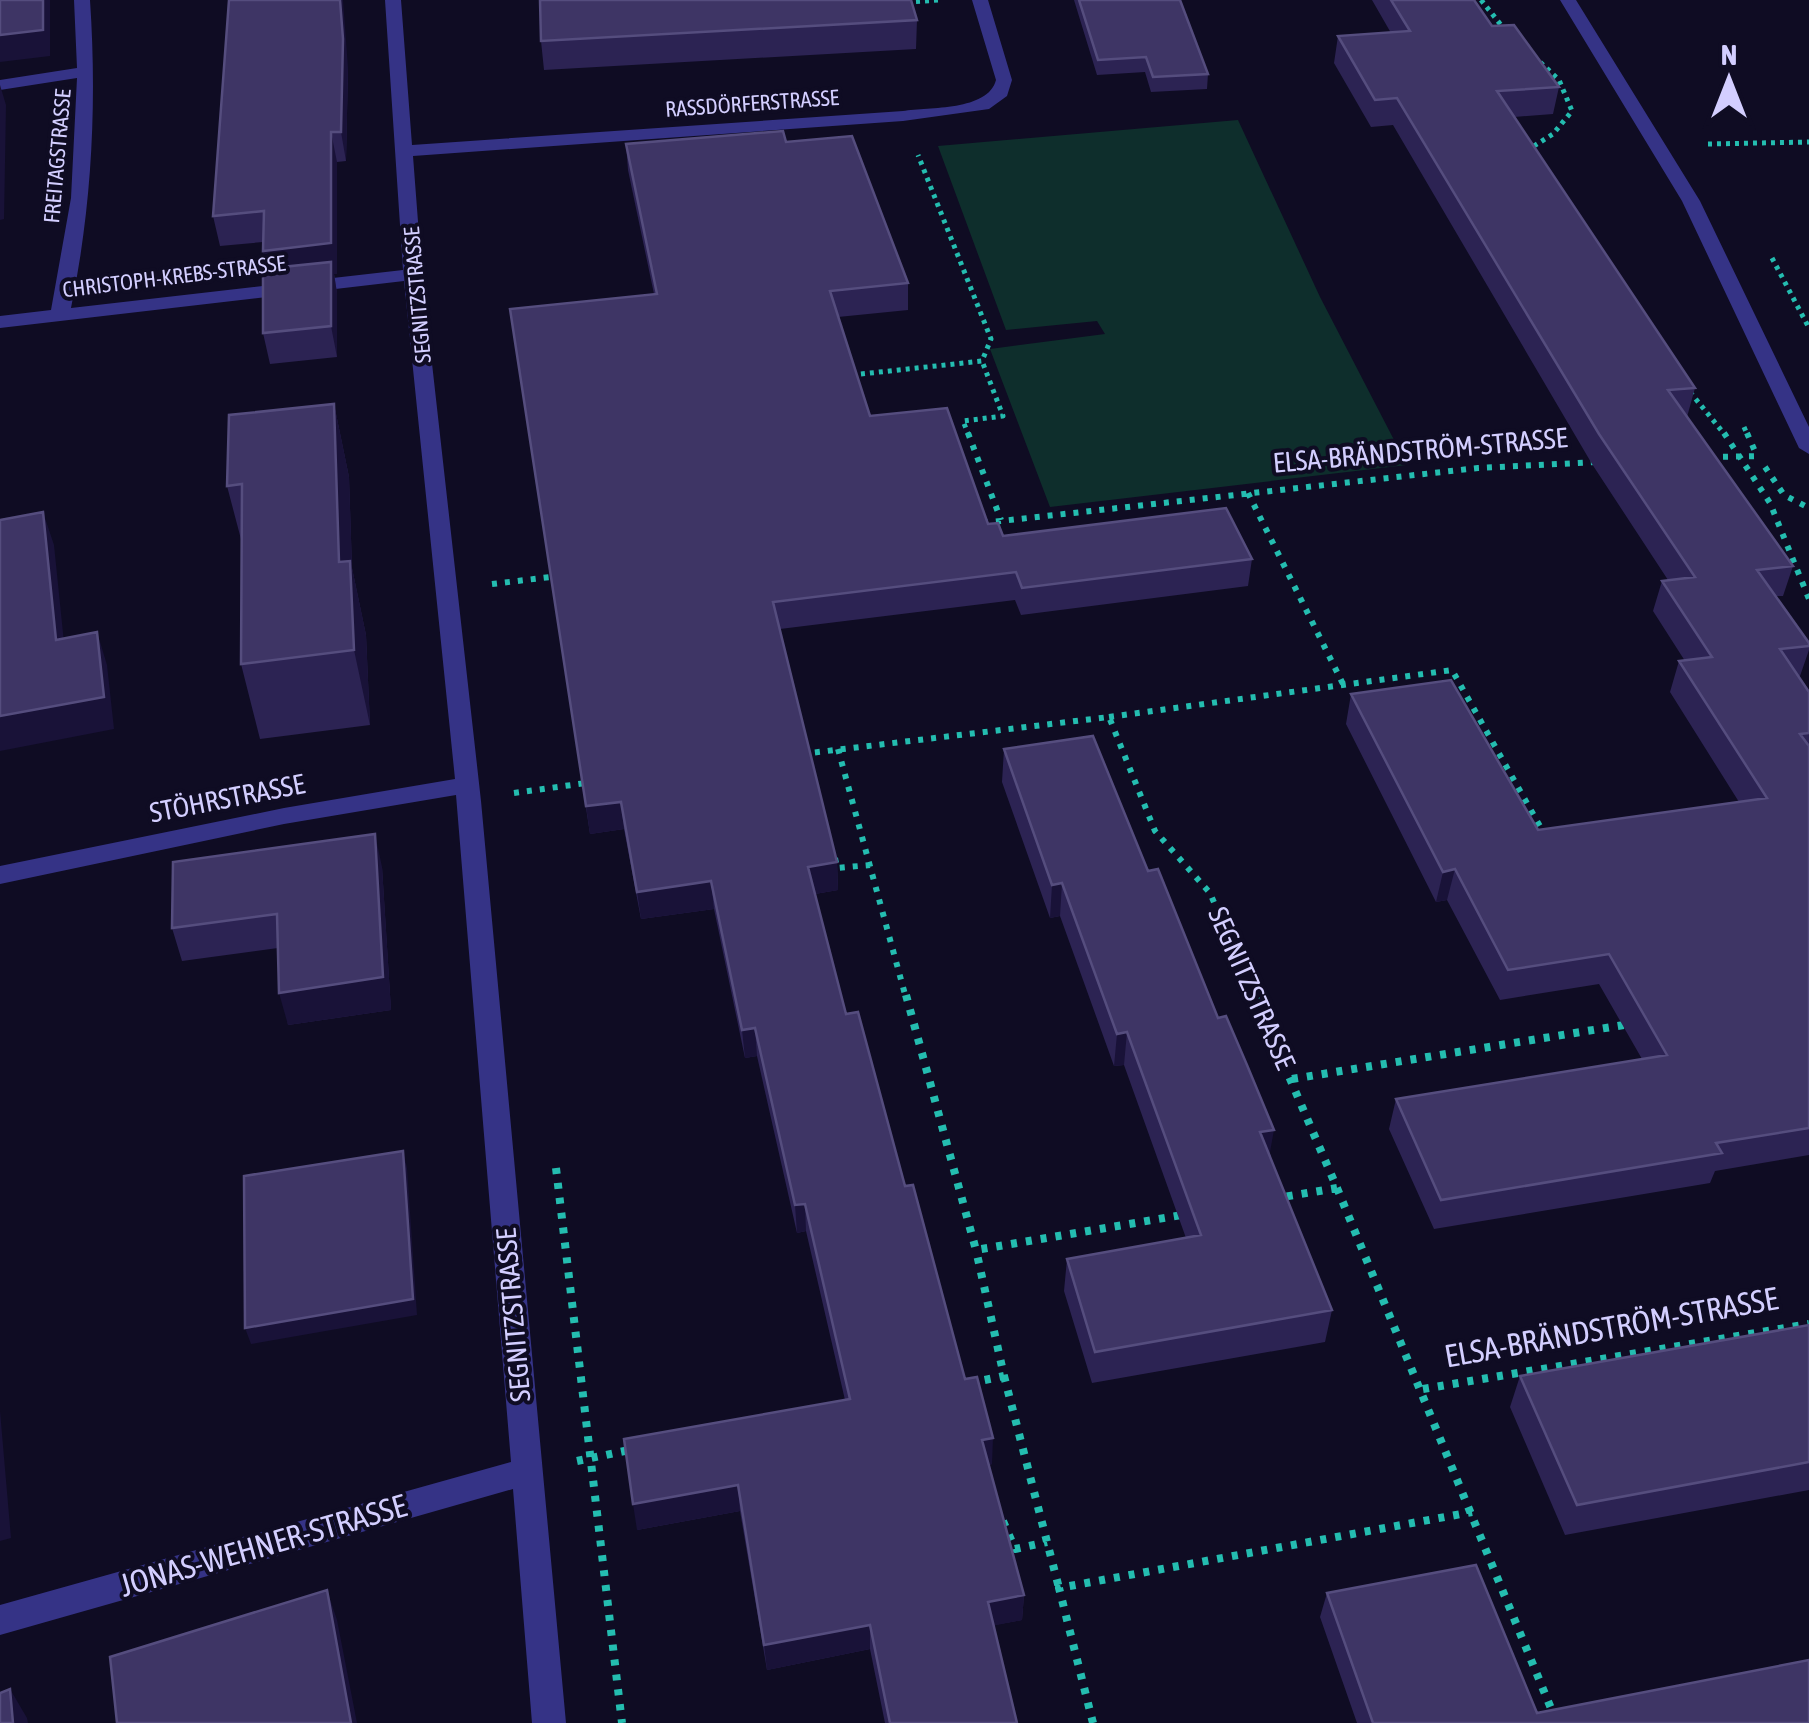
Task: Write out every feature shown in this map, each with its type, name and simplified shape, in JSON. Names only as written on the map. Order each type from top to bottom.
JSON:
[{"type":"street","name":"FREITAGSTRASSE","points":[[60,315],[80,176],[86,72],[82,0]]},
{"type":"street","name":"SEGNITZSTRASSE","points":[[393,0],[413,274],[468,793],[549,1723]]},
{"type":"street","name":"RASSDÖRFERSTRASSE","points":[[406,151],[902,116],[983,105],[1002,92],[1004,80],[980,0]]},
{"type":"street","points":[[1568,0],[1691,201],[1809,448]]},
{"type":"street","points":[[0,85],[86,72]]},
{"type":"street","name":"CHRISTOPH-KREBS-STRASSE","points":[[0,322],[413,274]]},
{"type":"street","name":"STÖHRSTRASSE","points":[[0,875],[284,816],[468,793]]},
{"type":"street","name":"JONAS-WEHNER-STRASSE","points":[[0,1620],[527,1470]]},
{"type":"path","points":[[907,2],[943,0]]},
{"type":"path","points":[[1481,0],[1509,34]]},
{"type":"path","points":[[1535,58],[1559,80],[1572,111],[1553,134],[1534,146],[1536,158]]},
{"type":"path","points":[[902,116],[990,339],[982,362],[1003,416],[945,424]]},
{"type":"path","points":[[1708,144],[1809,142]]},
{"type":"path","points":[[834,377],[982,362]]},
{"type":"path","points":[[852,375],[857,389]]},
{"type":"path","points":[[1682,378],[1702,411],[1744,456],[1784,534],[1809,598]]},
{"type":"path","points":[[963,421],[1001,520]]},
{"type":"path","points":[[1706,457],[1774,458]]},
{"type":"path","name":"ELSA-BRÄNDSTRÖM-STRASSE","points":[[1342,684],[1248,493],[1478,468],[1611,462]]},
{"type":"path","points":[[982,523],[1248,493]]},
{"type":"path","points":[[446,590],[577,574]]},
{"type":"path","points":[[800,754],[1452,670],[1549,841]]},
{"type":"path","name":"SEGNITZSTRASSE","points":[[1110,716],[1155,831],[1210,893],[1337,1188]]},
{"type":"path","points":[[838,749],[976,1250],[1004,1376],[1093,1723]]},
{"type":"path","points":[[468,793],[607,780]]},
{"type":"path","points":[[833,854],[838,868],[870,865]]},
{"type":"path","points":[[1291,1079],[1632,1023]]},
{"type":"path","points":[[1280,1198],[1337,1188]]},
{"type":"path","name":"ELSA-BRÄNDSTRÖM-STRASSE","points":[[1337,1188],[1558,1723]]},
{"type":"path","points":[[976,1250],[1185,1214]]},
{"type":"path","name":"ELSA-BRÄNDSTRÖM-STRASSE","points":[[1423,1389],[1809,1324]]},
{"type":"path","points":[[966,1384],[1004,1376]]},
{"type":"path","points":[[527,1470],[647,1447]]},
{"type":"path","points":[[996,1504],[1015,1549],[1048,1542]]},
{"type":"path","points":[[1059,1588],[1472,1512]]},
{"type":"green space","points":[[1238,120],[1320,297],[1407,465],[1050,507],[990,349],[1105,334],[1097,321],[1006,330],[938,146]]},
{"type":"building","points":[[0,0],[43,0],[43,30],[0,35]]},
{"type":"building","points":[[229,0],[340,0],[341,132],[331,132],[331,243],[263,251],[264,211],[213,216]]},
{"type":"building","points":[[540,0],[911,0],[917,20],[541,41]]},
{"type":"building","points":[[1079,0],[1180,0],[1208,74],[1153,77],[1146,57],[1098,60]]},
{"type":"building","points":[[1391,0],[1474,0],[1492,26],[1514,25],[1559,87],[1497,91],[1695,388],[1668,390],[1793,566],[1757,570],[1809,643],[1780,649],[1809,692],[1809,733],[1800,734],[1809,746],[1809,1128],[1716,1143],[1722,1153],[1441,1200],[1396,1099],[1667,1055],[1609,954],[1508,970],[1455,869],[1443,872],[1351,694],[1451,680],[1538,830],[1767,798],[1679,661],[1712,657],[1662,581],[1695,577],[1599,434],[1397,98],[1375,100],[1338,36],[1410,31]]},
{"type":"building","points":[[783,131],[786,142],[852,136],[908,283],[830,291],[870,416],[947,408],[988,524],[998,523],[1003,536],[1226,508],[1252,559],[1022,588],[1016,572],[773,602],[837,862],[808,867],[846,1014],[858,1012],[905,1186],[913,1185],[965,1379],[977,1377],[993,1438],[982,1440],[1024,1595],[988,1602],[1017,1723],[890,1723],[870,1625],[764,1645],[738,1485],[633,1504],[624,1439],[850,1399],[805,1204],[795,1205],[755,1028],[742,1030],[711,881],[637,892],[621,802],[586,806],[510,309],[657,294],[626,144]]},
{"type":"building","points":[[331,262],[331,326],[263,333],[263,269]]},
{"type":"building","points":[[334,404],[339,562],[350,561],[354,650],[241,664],[242,484],[227,486],[229,415]]},
{"type":"building","points":[[43,512],[56,640],[97,632],[104,697],[0,716],[0,520]]},
{"type":"building","points":[[1093,736],[1148,871],[1158,869],[1218,1018],[1226,1016],[1247,1065],[1274,1130],[1260,1132],[1332,1310],[1095,1352],[1067,1259],[1201,1235],[1127,1032],[1117,1034],[1062,883],[1052,885],[1004,749]]},
{"type":"building","points":[[375,834],[383,977],[279,993],[277,914],[172,928],[173,862]]},
{"type":"building","points":[[403,1151],[413,1299],[245,1328],[244,1176]]},
{"type":"building","points":[[1809,1325],[1809,1462],[1577,1505],[1520,1376]]},
{"type":"building","points":[[1476,1565],[1537,1713],[1809,1660],[1809,1723],[1373,1723],[1327,1593]]},
{"type":"building","points":[[327,1590],[351,1723],[117,1723],[110,1657]]},
{"type":"building","points":[[10,1689],[13,1723],[0,1723],[0,1693]]}]
